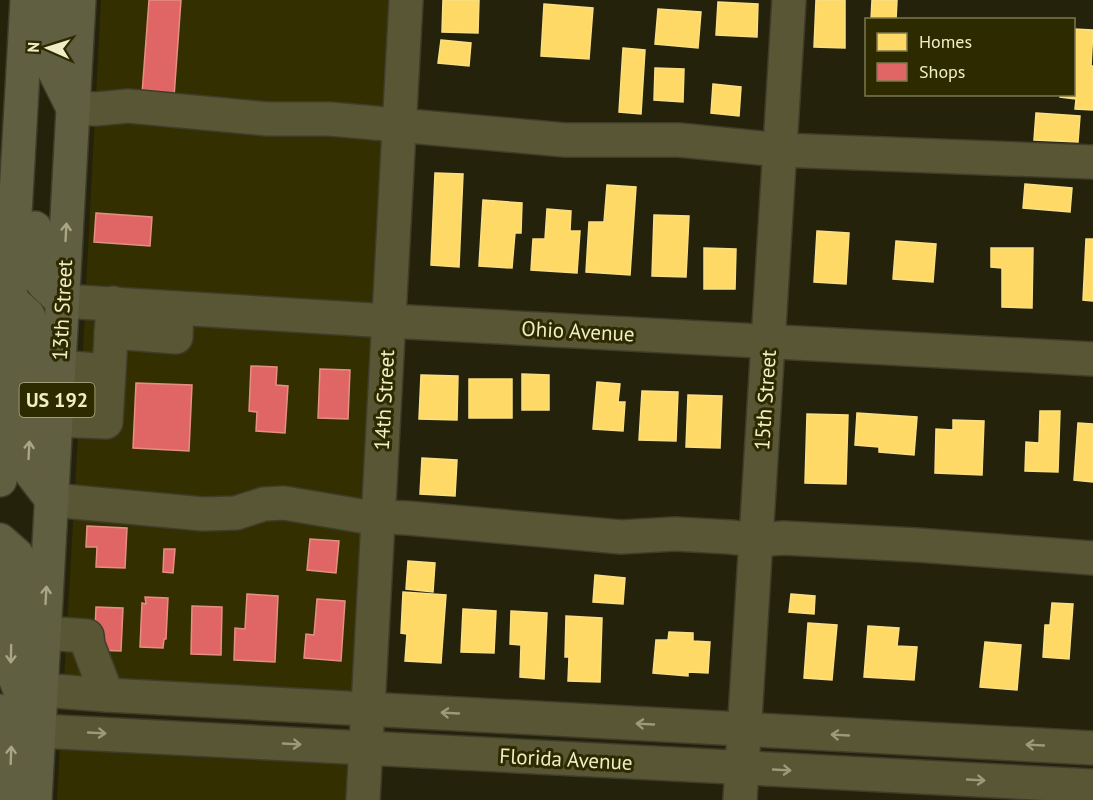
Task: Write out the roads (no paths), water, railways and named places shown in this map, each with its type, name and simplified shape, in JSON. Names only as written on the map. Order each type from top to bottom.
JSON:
[{"type":"highway","name":"US 192","points":[[0,480],[10,98],[27,0]]},
{"type":"highway","points":[[53,0],[50,62],[73,108]]},
{"type":"highway","name":"13th Street","points":[[35,800],[79,0]]},
{"type":"highway","points":[[10,98],[40,135],[32,268],[43,283],[62,301]]},
{"type":"highway","points":[[5,299],[28,315],[35,334],[28,469],[52,500]]},
{"type":"highway","points":[[0,540],[17,555],[10,661],[14,677],[39,731]]},
{"type":"highway","points":[[0,711],[12,742],[9,800]]},
{"type":"street","name":"14th Street","points":[[363,800],[406,0]]},
{"type":"street","name":"15th Street","points":[[740,800],[789,0]]},
{"type":"street","points":[[73,108],[96,109],[128,106],[268,119],[330,119],[565,140],[679,140],[780,150],[1093,162]]},
{"type":"street","name":"Ohio Avenue","points":[[62,301],[112,318],[177,308],[1093,359]]},
{"type":"street","points":[[56,420],[106,422],[112,318]]},
{"type":"street","points":[[59,366],[109,371]]},
{"type":"street","points":[[52,500],[203,514],[236,513],[264,504],[284,503],[378,518],[407,518],[621,537],[675,534],[756,540],[784,538],[1093,558]]},
{"type":"street","points":[[44,633],[87,636],[88,645],[107,695]]},
{"type":"street","name":"Florida Avenue","points":[[41,690],[1093,748]]},
{"type":"street","name":"Florida Avenue","points":[[39,731],[1093,786]]}]
